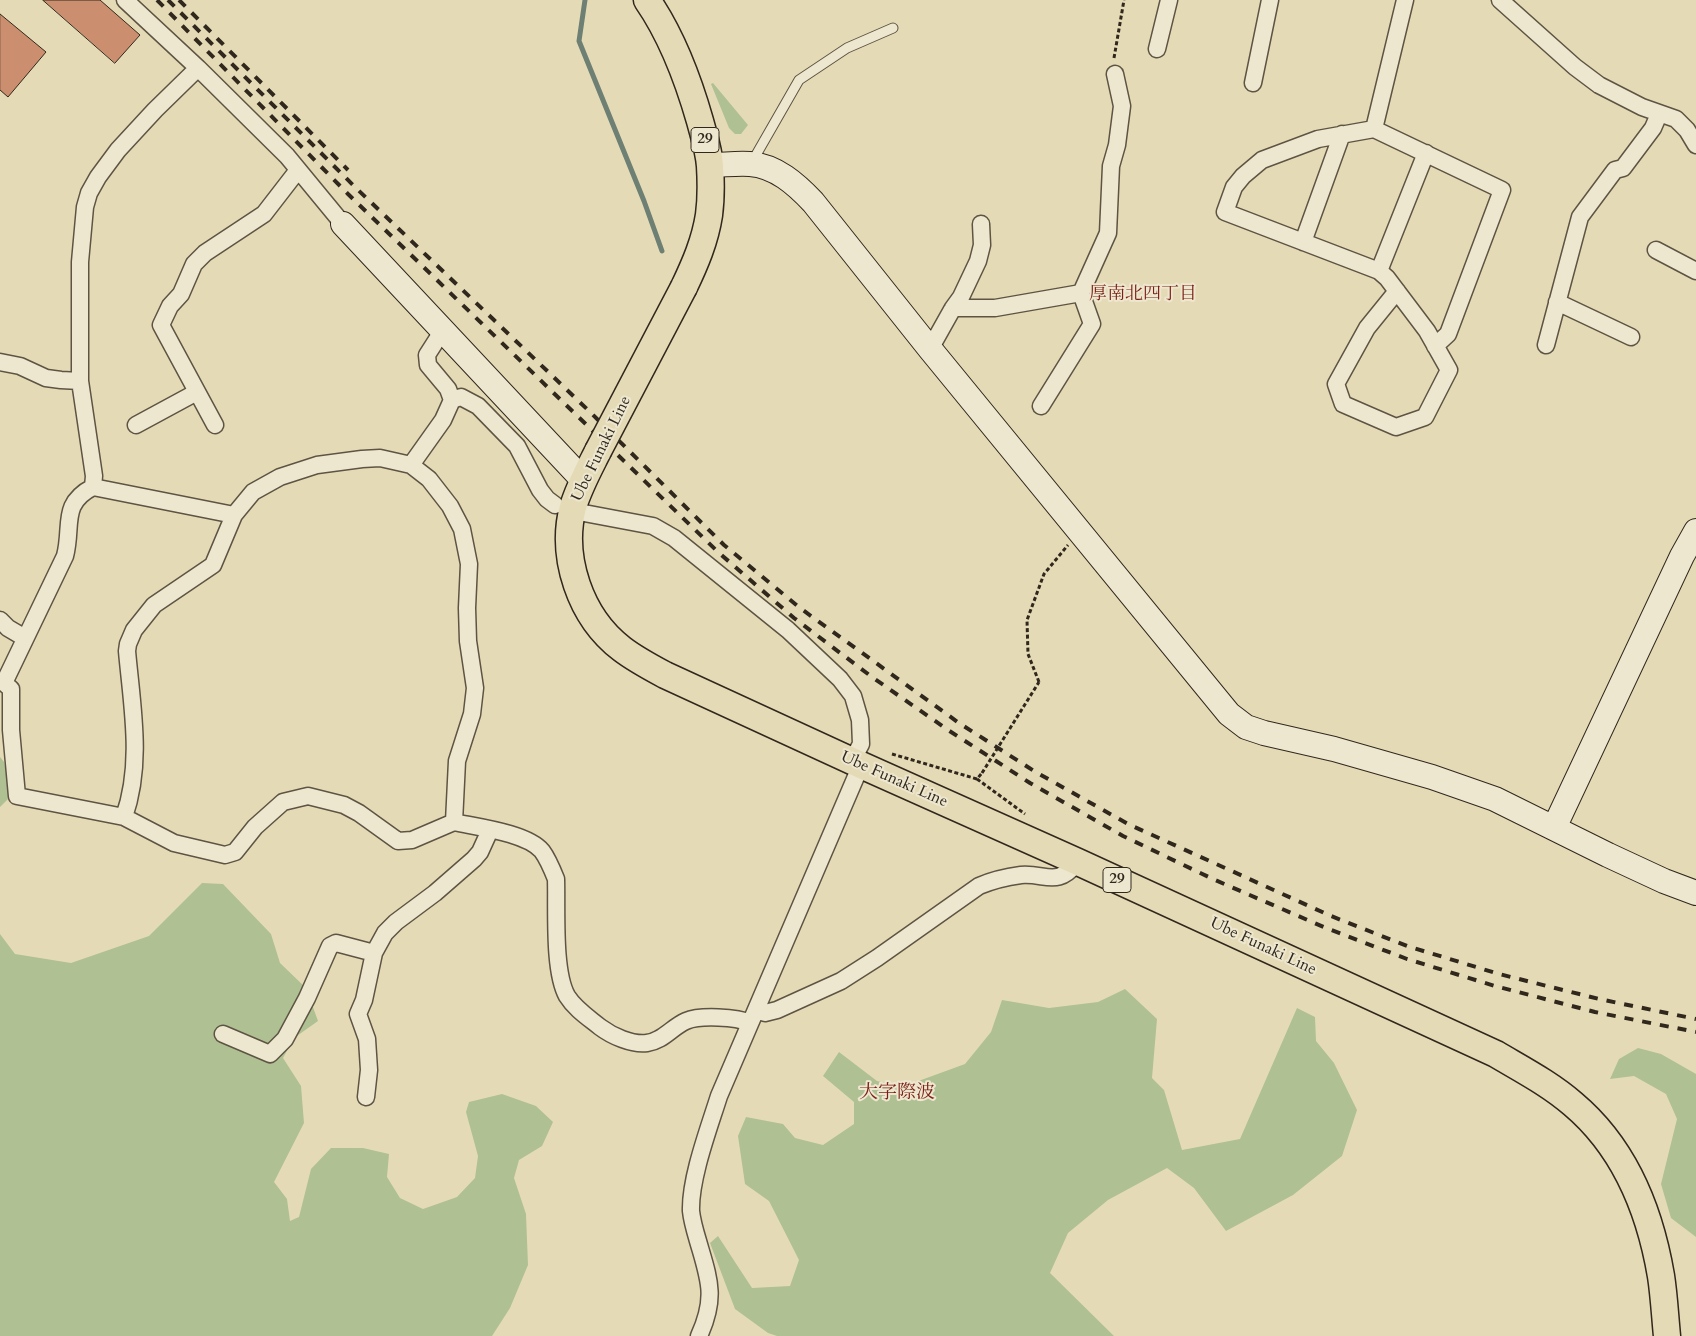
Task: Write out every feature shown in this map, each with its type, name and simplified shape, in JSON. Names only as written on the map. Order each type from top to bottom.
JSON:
[{"type":"main road","name":"Ube Funaki Line","points":[[647,0],[657,16],[680,64],[694,102],[710,165],[710,200],[707,223],[699,253],[684,287],[583,480],[573,508],[569,537],[571,563],[586,606],[595,622],[620,648],[664,675],[858,757],[1078,862],[1496,1054],[1542,1081],[1573,1104],[1596,1127],[1630,1174],[1641,1200],[1661,1276],[1667,1336]]},
{"type":"street","points":[[125,0],[198,68],[287,156],[343,224],[583,480]]},
{"type":"street","points":[[1158,49],[1169,0]]},
{"type":"street","points":[[1253,82],[1270,0]]},
{"type":"street","points":[[1374,129],[1405,0]]},
{"type":"street","points":[[1500,0],[1575,67],[1599,85],[1619,97],[1676,119],[1687,130],[1696,145]]},
{"type":"street","points":[[93,486],[94,476],[80,381],[80,262],[85,207],[89,193],[98,177],[118,150],[198,68]]},
{"type":"street","points":[[1041,406],[1092,324],[1081,293],[1108,233],[1111,166],[1122,106],[1115,74]]},
{"type":"street","points":[[1546,344],[1580,218],[1615,170],[1623,168],[1653,128],[1659,114]]},
{"type":"street","points":[[1397,292],[1367,328],[1336,384],[1343,404],[1396,427],[1425,416],[1449,370],[1435,346],[1427,331],[1397,292],[1386,278],[1379,271],[1225,212],[1234,187],[1243,176],[1262,160],[1318,139],[1374,129],[1502,190],[1448,334],[1435,346]]},
{"type":"street","points":[[1302,242],[1342,134]]},
{"type":"street","points":[[1379,271],[1426,154]]},
{"type":"street","points":[[710,165],[751,164],[772,170],[802,190],[1210,693],[1229,714],[1246,727],[1334,749],[1432,777],[1495,799],[1664,881],[1696,893]]},
{"type":"street","points":[[215,425],[161,325],[170,306],[181,294],[194,264],[205,253],[264,214],[298,170]]},
{"type":"street","points":[[930,348],[952,308],[961,297],[978,261],[982,245],[981,224]]},
{"type":"street","points":[[1656,250],[1696,271]]},
{"type":"street","points":[[952,308],[995,308],[1081,293]]},
{"type":"street","points":[[1558,302],[1631,337]]},
{"type":"street","points":[[411,465],[443,420],[452,400],[448,389],[428,365],[427,355],[443,330]]},
{"type":"street","points":[[0,362],[20,366],[46,378],[80,381]]},
{"type":"street","points":[[136,424],[197,392]]},
{"type":"street","points":[[452,400],[461,398],[478,406],[517,446],[540,490],[547,500],[555,505]]},
{"type":"street","points":[[124,817],[134,778],[135,738],[127,651],[134,630],[154,605],[213,565],[234,515],[254,492],[280,477],[317,465],[380,458],[411,465],[429,479],[450,506],[462,529],[469,564],[468,642],[475,688],[472,714],[457,761],[454,822]]},
{"type":"street","points":[[234,515],[93,486],[83,492],[69,510],[68,544],[65,556],[4,683],[11,689],[10,730],[17,796],[124,817],[174,843],[225,855],[235,852],[254,827],[283,802],[308,796],[344,805],[359,813],[398,841],[412,840],[454,822],[512,834],[528,841],[541,850],[550,864],[556,879],[560,979],[567,995],[577,1008],[607,1032],[628,1041],[646,1043],[665,1036],[686,1021],[696,1018],[742,1020],[777,1010],[841,981],[979,886],[997,879],[1024,875],[1052,878],[1069,873],[1078,862]]},
{"type":"street","points":[[584,513],[630,520],[654,526],[674,538],[788,630],[834,673],[853,696],[860,720],[858,757],[719,1096],[692,1196],[693,1222],[710,1286],[710,1306],[699,1336]]},
{"type":"street","points":[[1554,828],[1682,556],[1696,531]]},
{"type":"street","points":[[0,620],[8,628],[25,638]]},
{"type":"street","points":[[366,1097],[369,1070],[367,1039],[358,1014],[364,1000],[374,954],[386,933],[396,922],[435,893],[480,852],[490,830]]},
{"type":"street","points":[[223,1034],[270,1054],[285,1039],[307,998],[330,946],[336,943],[374,954]]},
{"type":"lane","points":[[751,164],[799,80],[847,48],[893,28]]},
{"type":"path","points":[[1115,74],[1114,60],[1124,10],[1124,0]]},
{"type":"path","points":[[858,757],[879,750],[977,779],[1039,682],[1028,654],[1027,620],[1044,574],[1079,531]]},
{"type":"green space","points":[[713,83],[748,125],[741,134],[735,134],[729,128],[711,84]]},
{"type":"green space","points":[[0,757],[4,762],[11,796],[0,807]]},
{"type":"green space","points":[[202,883],[223,884],[271,934],[280,963],[306,988],[318,1021],[294,1038],[283,1058],[301,1086],[304,1123],[274,1182],[287,1199],[290,1221],[299,1217],[311,1169],[331,1148],[363,1148],[389,1154],[387,1177],[400,1198],[423,1209],[457,1197],[475,1178],[478,1156],[466,1112],[469,1102],[502,1094],[536,1106],[553,1122],[542,1146],[519,1160],[514,1178],[526,1214],[528,1265],[510,1308],[492,1336],[0,1336],[0,934],[15,954],[71,963],[149,936]]},
{"type":"green space","points":[[1125,989],[1157,1019],[1152,1078],[1164,1090],[1182,1150],[1240,1139],[1297,1008],[1315,1017],[1316,1041],[1334,1063],[1357,1110],[1342,1156],[1293,1195],[1226,1231],[1194,1188],[1167,1168],[1108,1200],[1068,1233],[1050,1273],[1114,1336],[777,1336],[768,1333],[735,1309],[710,1243],[718,1236],[752,1288],[790,1286],[799,1260],[769,1201],[745,1184],[738,1136],[746,1117],[783,1124],[795,1138],[823,1145],[854,1124],[854,1102],[823,1076],[839,1052],[877,1081],[902,1087],[965,1064],[991,1032],[1002,1000],[1049,1008],[1098,1002]]},
{"type":"green space","points":[[1638,1048],[1661,1054],[1696,1074],[1696,1237],[1671,1218],[1661,1184],[1677,1119],[1666,1094],[1634,1076],[1610,1079],[1619,1059]]},
{"type":"building","points":[[43,0],[100,0],[140,35],[115,63]]},
{"type":"building","points":[[0,14],[46,52],[8,97],[0,90]]},
{"type":"waterway","points":[[585,0],[579,41],[644,201],[662,251]]},
{"type":"railway","points":[[157,0],[348,194],[718,552],[794,618],[872,677],[948,730],[1030,783],[1123,836],[1215,880],[1326,928],[1407,959],[1495,986],[1595,1012],[1696,1032]]},
{"type":"railway","points":[[168,0],[356,188],[589,411],[724,545],[800,608],[959,723],[1034,771],[1128,824],[1331,916],[1407,946],[1499,974],[1599,999],[1696,1019]]},
{"type":"railway","points":[[179,0],[348,170]]},
{"type":"district","name":"厚南北四丁目","points":[[1143,295]]},
{"type":"district","name":"大字際波","points":[[897,1094]]}]
